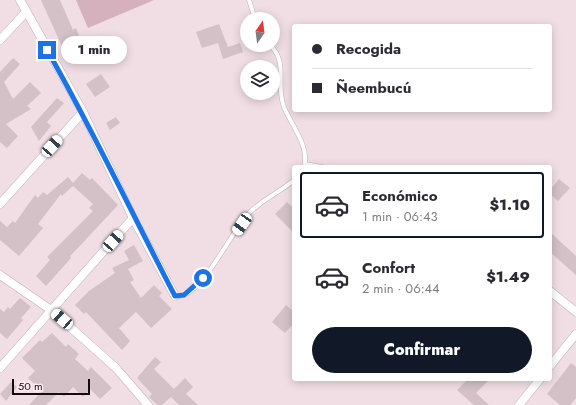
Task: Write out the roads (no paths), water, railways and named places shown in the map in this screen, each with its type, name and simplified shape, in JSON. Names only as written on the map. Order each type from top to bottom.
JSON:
[{"type":"street","points":[[20,0],[83,112],[133,218],[175,296]]},
{"type":"street","points":[[0,40],[26,12]]},
{"type":"street","points":[[0,204],[83,112]]},
{"type":"street","points":[[0,368],[133,218]]},
{"type":"street","points":[[0,274],[51,310],[116,368],[148,405]]},
{"type":"street","points":[[552,293],[576,312]]},
{"type":"street","points":[[552,364],[576,334]]},
{"type":"street","points":[[518,405],[538,381]]},
{"type":"lane","points":[[249,0],[253,12]]},
{"type":"lane","points":[[276,52],[280,62],[283,106],[301,142],[306,157],[305,165]]},
{"type":"lane","points":[[175,296],[184,295],[203,278],[249,214],[265,200],[279,193],[292,182]]}]
